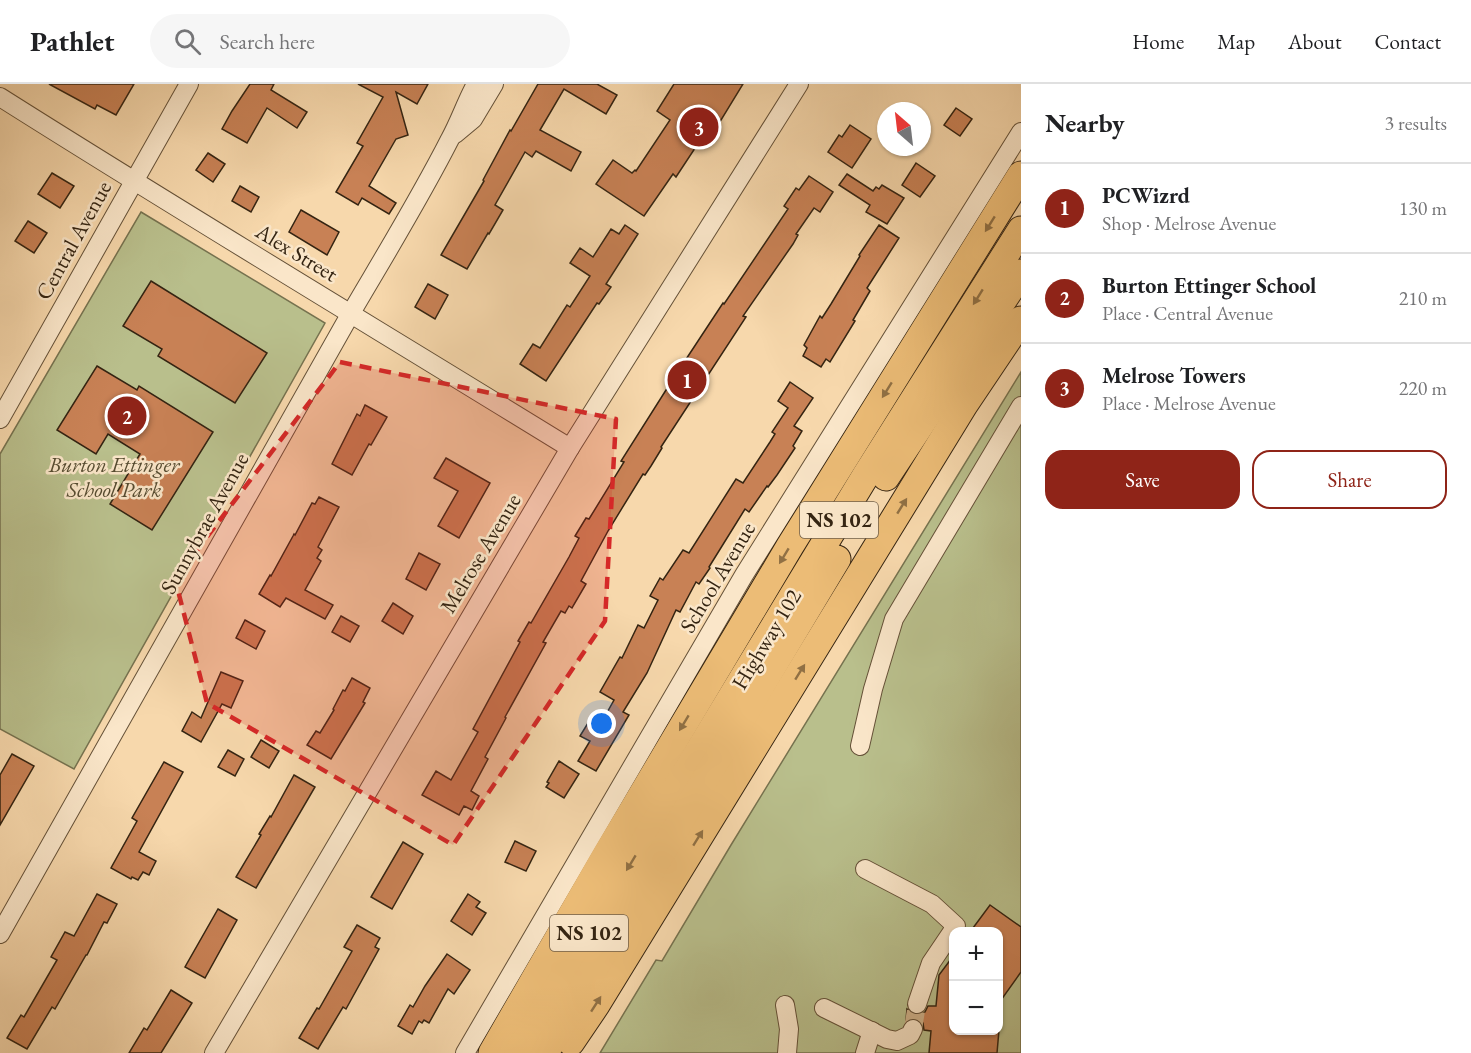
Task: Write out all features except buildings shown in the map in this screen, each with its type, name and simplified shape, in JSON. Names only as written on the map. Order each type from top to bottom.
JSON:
[{"type":"highway","points":[[492,1053],[606,855],[784,556],[1021,175]]},
{"type":"highway","name":"Highway 102","points":[[518,1053],[859,485],[1021,230]]},
{"type":"highway","name":"Highway 102","points":[[545,1053],[880,486],[1021,273]]},
{"type":"highway","points":[[563,1053],[596,1005],[964,405],[1021,320]]},
{"type":"street","name":"Central Avenue","points":[[0,419],[189,84]]},
{"type":"street","name":"Sunnybrae Avenue","points":[[0,934],[402,226],[451,137],[476,84]]},
{"type":"street","name":"Sunnybrae Avenue","points":[[451,137],[473,119],[494,84]]},
{"type":"street","name":"Melrose Avenue","points":[[214,1053],[570,448],[800,84]]},
{"type":"street","name":"Alex Street","points":[[0,97],[134,182],[570,448]]},
{"type":"street","name":"School Avenue","points":[[465,1053],[744,575],[1021,132]]},
{"type":"street","points":[[860,746],[873,688],[894,619],[1021,406]]},
{"type":"street","points":[[865,869],[933,904],[956,926],[931,963],[916,1005]]},
{"type":"street","points":[[786,1005],[789,1029],[787,1053]]},
{"type":"street","points":[[824,1008],[887,1039],[897,1041],[909,1035],[914,1029]]},
{"type":"street","points":[[865,1053],[872,1031]]},
{"type":"highlighted area","points":[[340,362],[616,419],[605,621],[453,845],[207,703],[175,579]]},
{"type":"green space","name":"Burton Ettinger School Park","points":[[141,212],[325,323],[74,769],[0,729],[0,454]]},
{"type":"green space","points":[[1021,372],[1021,1053],[600,1053],[656,960],[662,961]]},
{"type":"tunnel","points":[[913,1029],[917,1004]]},
{"type":"place","name":"Melrose Towers","points":[[699,127]]},
{"type":"place","name":"PCWizrd","points":[[687,380]]},
{"type":"place","name":"Burton Ettinger School","points":[[127,416]]}]
